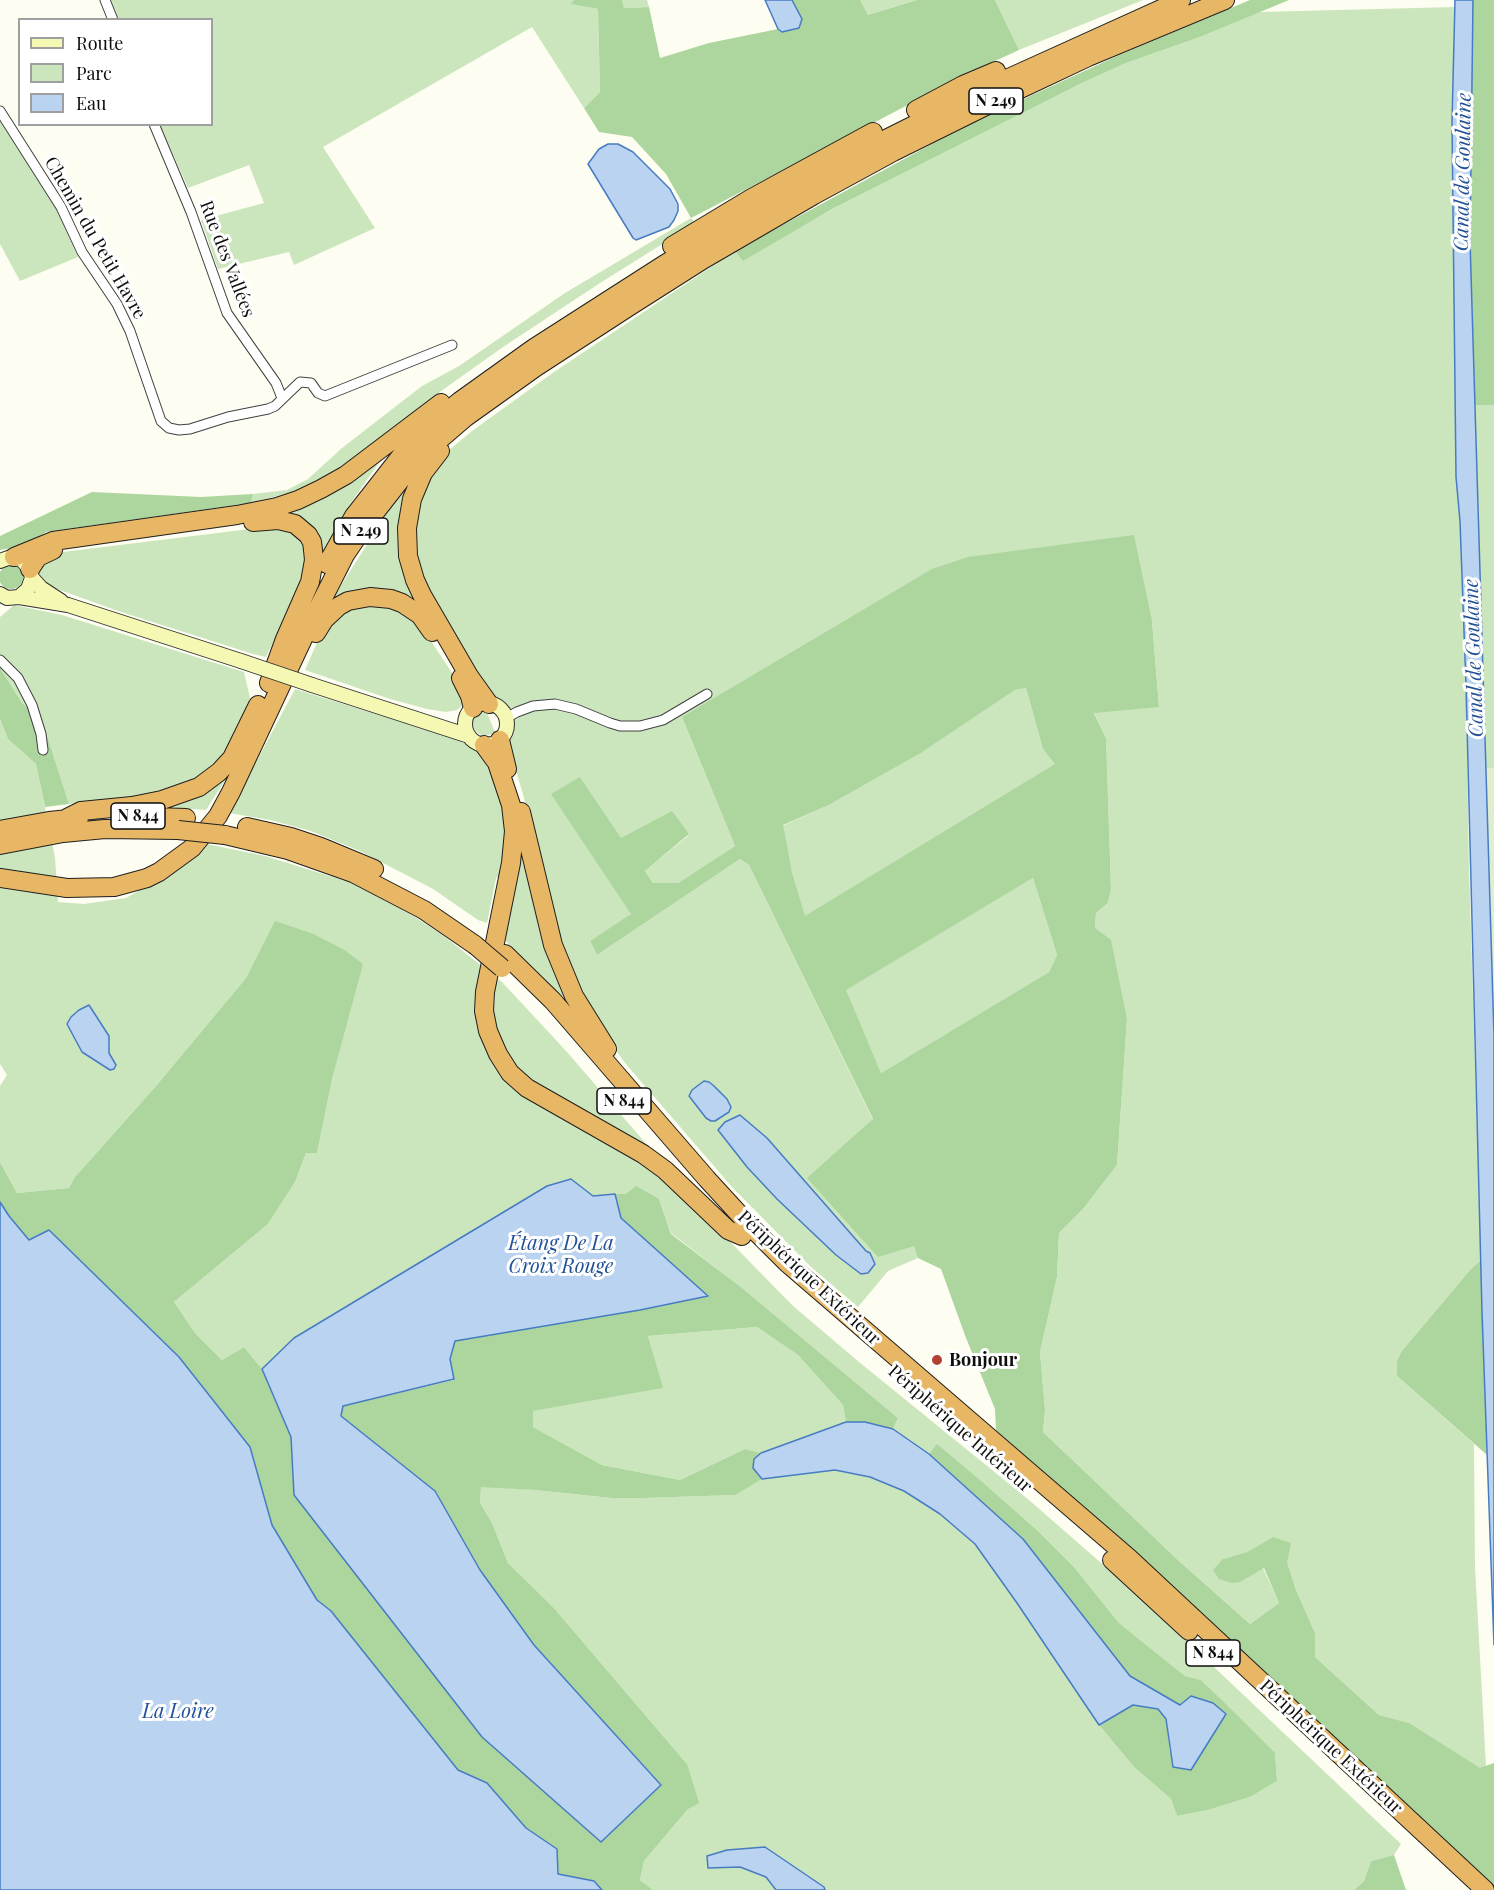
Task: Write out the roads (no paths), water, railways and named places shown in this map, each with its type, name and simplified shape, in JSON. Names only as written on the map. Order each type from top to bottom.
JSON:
[{"type":"highway","name":"N 249","points":[[89,819],[184,793],[210,780],[232,758],[272,690],[345,555],[366,524],[423,454],[466,417],[536,367],[648,294],[824,190],[1016,91],[1088,57],[1225,0]]},
{"type":"highway","name":"N 249","points":[[0,878],[83,888],[114,886],[159,872],[192,848],[208,830],[231,792],[317,584],[354,516],[404,452],[436,420],[460,401],[534,348],[636,282],[801,185],[1002,81],[1176,2]]},
{"type":"highway","points":[[4,559],[53,541],[256,512],[310,495],[351,471],[447,397],[561,317],[750,199],[963,85],[1158,4],[1176,2]]},
{"type":"highway","points":[[476,710],[469,676],[422,596],[411,567],[407,528],[412,499],[423,473],[442,449],[487,411],[493,398]]},
{"type":"highway","points":[[31,574],[38,557],[46,552],[60,549],[269,520],[295,525],[312,542],[314,560],[305,594],[285,639],[272,690]]},
{"type":"highway","points":[[272,690],[331,612],[348,602],[370,597],[391,599],[402,603],[420,615],[467,687],[476,710]]},
{"type":"highway","points":[[484,740],[504,758],[518,799],[546,918],[562,969],[574,996],[603,1043],[650,1103],[653,1117]]},
{"type":"highway","points":[[484,740],[497,763],[511,805],[514,831],[511,863],[485,992],[484,1011],[488,1030],[498,1054],[510,1073],[527,1088],[643,1154],[665,1170],[728,1230],[742,1236]]},
{"type":"highway","name":"Périphérique Intérieur","points":[[89,819],[154,816],[182,824],[291,837],[344,855],[427,897],[504,961],[742,1236],[820,1309],[1122,1569],[1467,1890]]},
{"type":"highway","name":"N 844","points":[[0,830],[67,818],[89,819]]},
{"type":"highway","name":"N 844","points":[[0,845],[63,833],[89,819]]},
{"type":"highway","name":"Périphérique Extérieur","points":[[504,961],[553,1001],[738,1213],[795,1270],[1143,1571],[1485,1890]]},
{"type":"main road","points":[[4,559],[26,563],[41,588],[68,605]]},
{"type":"main road","points":[[7,598],[28,589],[31,574]]},
{"type":"main road","points":[[7,598],[68,605],[484,740],[506,730],[506,718],[500,708],[476,710],[426,720]]},
{"type":"main road","points":[[476,710],[465,726],[484,740]]},
{"type":"street","points":[[105,0],[112,18]]},
{"type":"street","name":"Chemin du Petit Havre","points":[[0,111],[61,207],[82,252],[117,304],[130,331],[161,422],[174,430],[190,429],[228,417],[268,409],[275,406],[300,382],[311,382],[318,393],[325,396],[452,345]]},
{"type":"street","name":"Rue des Vallées","points":[[155,126],[191,212],[226,313],[276,383],[282,398]]},
{"type":"street","points":[[0,660],[18,678],[32,705],[41,734],[43,750]]},
{"type":"street","points":[[506,718],[533,706],[555,704],[576,709],[620,726],[640,726],[663,720],[707,694]]},
{"type":"water","points":[[765,0],[792,0],[802,19],[799,28],[782,32],[778,29]]},
{"type":"water","name":"Canal de Goulaine","points":[[1455,0],[1473,0],[1470,241],[1494,1036],[1494,1645],[1482,1312],[1466,686],[1460,521],[1456,477],[1452,122]]},
{"type":"water","points":[[608,144],[618,144],[633,152],[670,189],[678,204],[678,211],[669,227],[636,240],[633,238],[588,164],[599,149]]},
{"type":"water","points":[[89,1005],[109,1036],[109,1053],[116,1065],[114,1069],[110,1070],[82,1052],[67,1024],[79,1010]]},
{"type":"water","points":[[704,1081],[714,1086],[727,1099],[731,1107],[729,1112],[715,1121],[706,1118],[689,1096],[692,1090]]},
{"type":"water","points":[[740,1115],[767,1138],[870,1253],[875,1264],[868,1273],[861,1274],[836,1255],[747,1167],[718,1130],[725,1122]]},
{"type":"water","name":"Étang De La Croix Rouge","points":[[571,1179],[593,1196],[615,1194],[621,1218],[708,1296],[640,1310],[455,1341],[450,1359],[454,1379],[343,1406],[341,1416],[435,1491],[480,1570],[534,1645],[661,1785],[601,1842],[482,1737],[294,1495],[291,1437],[262,1369],[294,1338],[547,1186]]},
{"type":"water","name":"La Loire","points":[[0,1202],[29,1240],[49,1230],[179,1357],[250,1447],[272,1525],[317,1600],[331,1611],[458,1770],[487,1783],[526,1828],[557,1849],[558,1874],[594,1881],[602,1890],[0,1890]]},
{"type":"water","points":[[846,1422],[865,1422],[893,1429],[929,1454],[1023,1539],[1130,1676],[1180,1705],[1191,1696],[1213,1703],[1226,1714],[1191,1770],[1173,1767],[1166,1719],[1158,1709],[1133,1705],[1099,1725],[975,1544],[940,1514],[904,1491],[870,1477],[835,1470],[762,1479],[753,1468],[754,1459],[761,1453]]},
{"type":"water","points":[[765,1847],[824,1887],[825,1890],[776,1890],[766,1877],[740,1867],[708,1868],[707,1856],[727,1850]]},
{"type":"place","name":"Bonjour","points":[[937,1360]]}]
